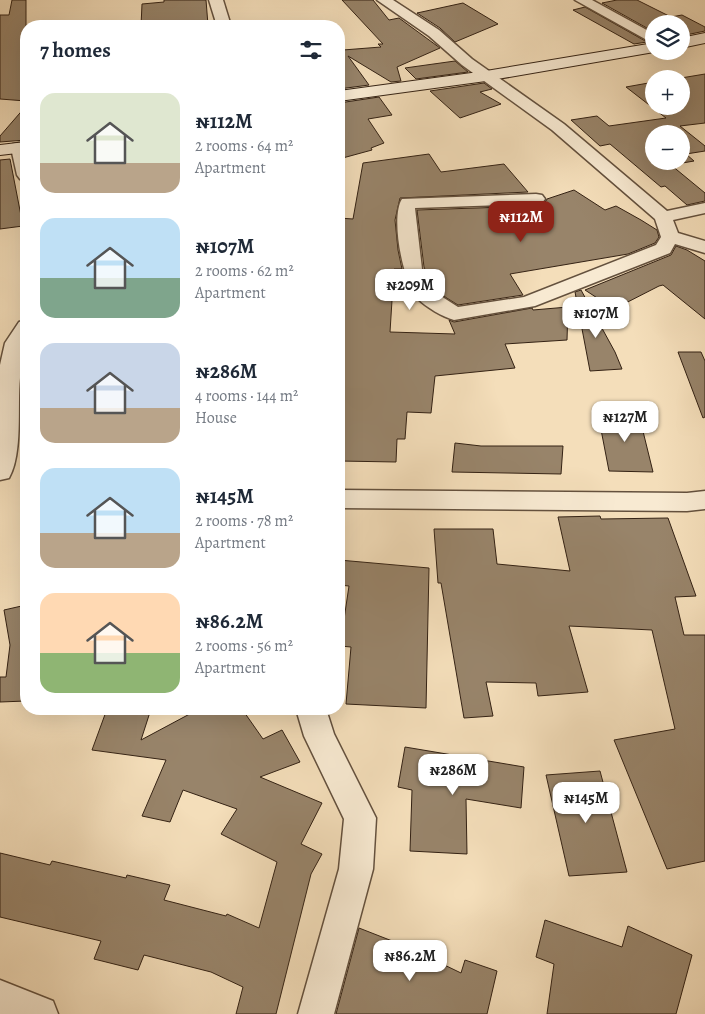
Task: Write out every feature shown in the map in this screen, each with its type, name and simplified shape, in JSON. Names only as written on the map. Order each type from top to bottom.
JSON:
[{"type":"street","points":[[216,0],[222,20]]},
{"type":"street","points":[[384,0],[434,32],[486,76],[558,127],[663,217],[670,236]]},
{"type":"street","points":[[582,0],[645,35]]},
{"type":"street","points":[[690,41],[705,38]]},
{"type":"street","points":[[345,95],[486,76],[645,50]]},
{"type":"street","points":[[0,150],[20,148]]},
{"type":"street","points":[[536,199],[408,203],[405,211],[412,269],[424,295],[454,314],[528,302],[663,248],[670,236]]},
{"type":"street","points":[[663,217],[705,208]]},
{"type":"street","points":[[670,236],[705,247]]},
{"type":"street","points":[[0,472],[5,453],[6,401],[15,345],[20,336]]},
{"type":"street","points":[[345,499],[677,502],[705,500]]},
{"type":"street","points":[[313,715],[319,736],[360,818],[356,869],[316,1014]]},
{"type":"street","points":[[0,998],[40,1014]]},
{"type":"building","points":[[12,0],[26,0],[26,20],[20,20],[20,101],[0,99],[0,15],[9,15]]},
{"type":"building","points":[[164,0],[206,0],[208,20],[141,20],[142,4],[164,2]]},
{"type":"building","points":[[342,0],[373,0],[389,20],[399,18],[440,48],[397,67],[401,81],[391,82],[348,56],[369,85],[345,88],[345,50],[381,47],[378,44],[383,44]]},
{"type":"building","points":[[617,0],[637,0],[667,15],[645,15],[645,27],[602,3]]},
{"type":"building","points":[[463,3],[498,24],[455,42],[440,28],[417,13]]},
{"type":"building","points":[[585,7],[645,42],[634,44],[573,10]]},
{"type":"building","points":[[690,19],[705,27],[705,31],[690,34]]},
{"type":"building","points":[[455,61],[468,72],[416,79],[405,68]]},
{"type":"building","points":[[705,74],[705,123],[645,125],[645,170],[677,170],[705,193],[705,201],[687,205],[665,186],[661,187],[610,144],[600,146],[571,120],[597,116],[609,126],[666,118],[662,115],[690,115],[690,76]]},
{"type":"building","points":[[484,83],[492,89],[480,92],[501,104],[460,118],[430,91]]},
{"type":"building","points":[[645,84],[645,102],[626,87]]},
{"type":"building","points":[[379,97],[392,115],[368,119],[384,143],[371,148],[372,150],[345,157],[345,102]]},
{"type":"building","points":[[20,113],[20,140],[0,142],[0,136]]},
{"type":"building","points":[[690,134],[705,146],[705,151],[690,153]]},
{"type":"building","points":[[429,154],[441,172],[504,164],[528,192],[400,198],[395,220],[402,269],[394,269],[390,332],[455,334],[449,320],[454,322],[532,308],[533,310],[568,307],[567,340],[505,344],[515,368],[435,376],[431,413],[407,412],[405,439],[397,439],[396,462],[345,461],[345,218],[353,219],[363,163]]},
{"type":"building","points":[[10,159],[20,211],[20,226],[0,229],[0,160]]},
{"type":"building","points":[[574,190],[605,210],[616,206],[657,230],[659,237],[655,243],[628,254],[510,274],[523,295],[458,305],[434,290],[424,267],[417,210],[536,206],[544,204],[547,199]]},
{"type":"building","points":[[676,246],[687,250],[705,261],[705,319],[663,285],[614,309],[585,290],[671,255]]},
{"type":"building","points":[[581,290],[615,352],[622,369],[590,371],[575,292]]},
{"type":"building","points":[[678,352],[701,352],[705,361],[705,417],[703,418]]},
{"type":"building","points":[[598,414],[639,415],[653,472],[609,471]]},
{"type":"building","points":[[455,443],[481,446],[563,446],[561,474],[452,472]]},
{"type":"building","points":[[600,516],[601,519],[668,518],[696,596],[675,597],[684,635],[705,635],[705,861],[667,869],[614,740],[675,729],[652,630],[569,626],[588,692],[538,696],[536,683],[486,682],[493,716],[464,718],[441,583],[438,583],[434,529],[493,529],[497,564],[570,571],[558,517]]},
{"type":"building","points":[[345,561],[429,568],[426,708],[346,704],[351,647],[345,646],[345,613],[349,586],[345,586]]},
{"type":"building","points":[[20,606],[20,701],[0,702],[0,677],[6,677],[10,645],[4,610]]},
{"type":"building","points":[[105,715],[149,715],[141,740],[188,715],[246,715],[263,739],[282,730],[300,762],[260,777],[322,803],[301,844],[322,854],[311,874],[276,1014],[236,1014],[243,987],[211,972],[144,955],[138,970],[94,959],[101,941],[0,917],[0,853],[50,865],[52,861],[126,878],[127,875],[170,885],[164,900],[226,916],[227,914],[259,928],[277,862],[221,834],[237,809],[183,790],[170,822],[142,816],[166,760],[92,750]]},
{"type":"building","points":[[405,747],[524,767],[521,808],[466,799],[467,854],[410,851],[412,790],[398,787]]},
{"type":"building","points":[[600,771],[627,872],[569,876],[546,775]]},
{"type":"building","points":[[545,920],[622,947],[628,926],[692,955],[676,1014],[547,1014],[554,964],[536,957]]},
{"type":"building","points":[[359,928],[405,946],[461,973],[465,960],[497,971],[487,1014],[336,1014]]}]
